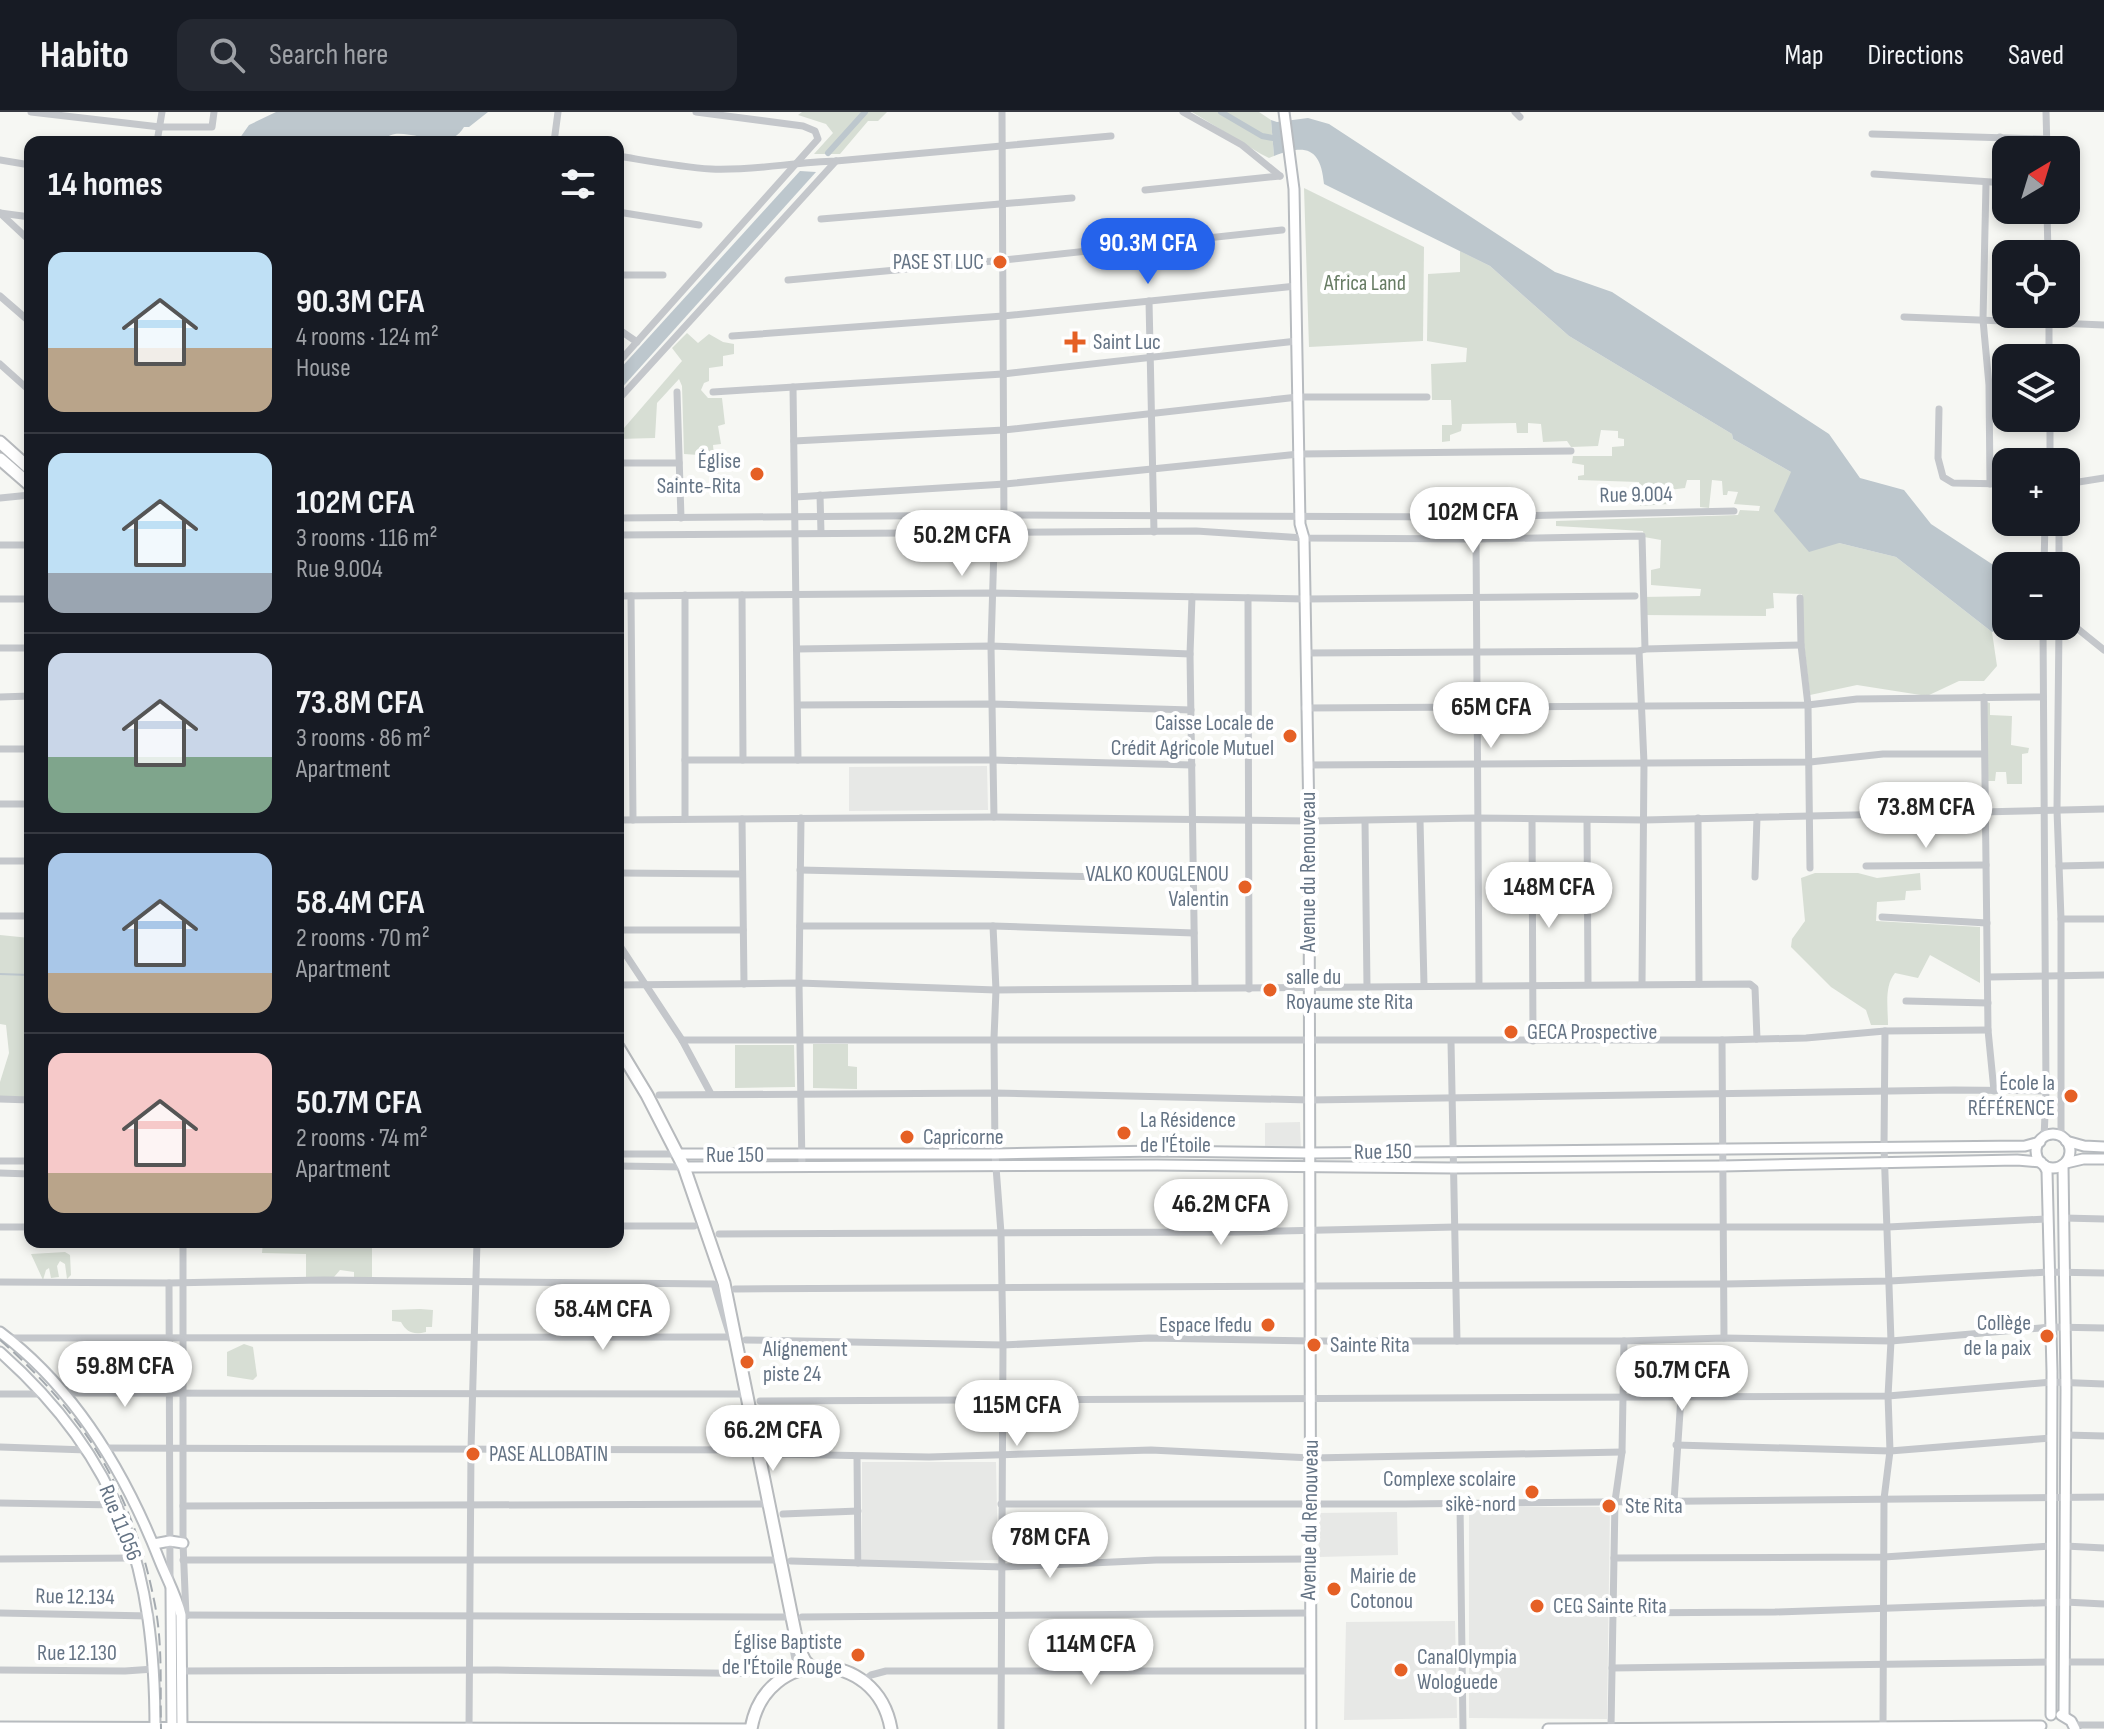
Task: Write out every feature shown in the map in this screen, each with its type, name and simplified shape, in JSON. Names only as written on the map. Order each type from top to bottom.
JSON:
[{"type":"highway","points":[[0,442],[24,464]]},
{"type":"highway","points":[[0,459],[24,480]]},
{"type":"highway","points":[[624,1057],[684,1167],[724,1283],[798,1647],[811,1667]]},
{"type":"highway","points":[[751,1729],[755,1711],[764,1695],[793,1673],[811,1667],[839,1669],[863,1681],[883,1705],[891,1729]]},
{"type":"main road","name":"Avenue du Renouveau","points":[[1284,112],[1292,160],[1309,821],[1311,1729]]},
{"type":"main road","points":[[1548,1729],[1883,1725],[2040,1727],[2051,1715],[2052,1382],[2047,1171],[2037,1155],[2042,1140],[2052,1135],[2084,1146],[2104,1147]]},
{"type":"main road","points":[[2064,1139],[2070,1152],[2064,1164],[2064,1715],[2074,1727]]},
{"type":"main road","name":"Rue 150","points":[[677,1154],[1309,1153],[2025,1146],[2042,1140]]},
{"type":"main road","points":[[1157,1151],[1157,1165]]},
{"type":"main road","points":[[2043,1164],[2054,1168],[2083,1159],[2104,1159]]},
{"type":"main road","name":"Rue 150","points":[[684,1167],[1157,1165],[1454,1168],[2025,1160],[2043,1164]]},
{"type":"main road","points":[[4,1335],[66,1393],[104,1448],[154,1544],[184,1616],[177,1728]]},
{"type":"main road","name":"Rue 11.056","points":[[0,1352],[44,1394],[87,1450],[117,1505],[136,1558],[150,1616],[155,1728]]},
{"type":"main road","points":[[154,1544],[170,1541],[183,1543]]},
{"type":"main road","points":[[170,1586],[177,1728]]},
{"type":"main road","points":[[2051,1715],[2064,1715]]},
{"type":"main road","points":[[0,1727],[751,1729]]},
{"type":"street","points":[[31,112],[160,127],[212,127],[214,112]]},
{"type":"street","points":[[158,136],[162,112]]},
{"type":"street","points":[[555,136],[558,112]]},
{"type":"street","points":[[624,356],[818,139],[815,131],[803,126],[758,116],[696,112]]},
{"type":"street","points":[[1002,112],[1004,532]]},
{"type":"street","points":[[1145,190],[1280,176],[1242,145],[1183,112]]},
{"type":"street","points":[[2046,112],[2047,136]]},
{"type":"street","points":[[1872,134],[1992,137]]},
{"type":"street","points":[[624,157],[712,169],[771,167],[1111,136]]},
{"type":"street","points":[[0,160],[24,164]]},
{"type":"street","points":[[624,393],[836,161]]},
{"type":"street","points":[[1874,174],[1992,183]]},
{"type":"street","points":[[1939,409],[1938,458],[1943,477],[1953,483],[1990,484],[1989,385],[1983,320],[1986,183]]},
{"type":"street","points":[[821,219],[1072,198]]},
{"type":"street","points":[[0,213],[24,216]]},
{"type":"street","points":[[0,213],[24,235]]},
{"type":"street","points":[[624,213],[699,225]]},
{"type":"street","points":[[788,280],[1282,230]]},
{"type":"street","points":[[624,275],[663,275]]},
{"type":"street","points":[[732,336],[1003,316],[1296,286]]},
{"type":"street","points":[[0,296],[24,317]]},
{"type":"street","points":[[1149,301],[1154,532]]},
{"type":"street","points":[[1904,317],[1992,321]]},
{"type":"street","points":[[2080,325],[2104,325]]},
{"type":"street","points":[[624,333],[637,342]]},
{"type":"street","points":[[713,392],[1003,374],[1297,341]]},
{"type":"street","points":[[0,364],[24,386]]},
{"type":"street","points":[[793,387],[798,760]]},
{"type":"street","points":[[677,392],[681,518]]},
{"type":"street","points":[[794,441],[1004,430],[1298,397],[1427,397]]},
{"type":"street","points":[[795,497],[1005,484],[1299,454],[1571,451]]},
{"type":"street","points":[[624,463],[679,463]]},
{"type":"street","points":[[2080,482],[2104,478]]},
{"type":"street","points":[[820,495],[821,533]]},
{"type":"street","points":[[0,498],[24,496]]},
{"type":"street","name":"Rue 9.004","points":[[624,518],[1154,515],[1300,520],[1734,511]]},
{"type":"street","points":[[994,817],[991,646],[995,515]]},
{"type":"street","points":[[1473,517],[1476,539],[1479,984]]},
{"type":"street","name":"Rue 9.004","points":[[624,535],[1196,531],[1304,538],[1642,536],[1642,650]]},
{"type":"street","points":[[0,545],[24,545]]},
{"type":"street","points":[[624,596],[992,593],[1305,599],[1635,596]]},
{"type":"street","points":[[685,595],[685,819]]},
{"type":"street","points":[[742,595],[743,760]]},
{"type":"street","points":[[631,596],[633,820]]},
{"type":"street","points":[[1192,597],[1190,654],[1195,988]]},
{"type":"street","points":[[1248,598],[1249,989]]},
{"type":"street","points":[[1800,598],[1801,645],[1808,705],[1810,868]]},
{"type":"street","points":[[0,599],[24,599]]},
{"type":"street","points":[[2080,631],[2104,650]]},
{"type":"street","points":[[2042,1140],[2046,1091],[2043,640]]},
{"type":"street","points":[[2059,640],[2057,810],[2064,1139]]},
{"type":"street","points":[[1306,653],[1475,653],[1801,645]]},
{"type":"street","points":[[797,649],[991,646],[1190,654]]},
{"type":"street","points":[[0,648],[24,648]]},
{"type":"street","points":[[1642,650],[1642,984]]},
{"type":"street","points":[[0,697],[24,696]]},
{"type":"street","points":[[1984,697],[1988,1030],[1994,1091]]},
{"type":"street","points":[[1305,708],[1642,708],[1808,705],[1857,699],[2043,697]]},
{"type":"street","points":[[798,705],[992,704],[1191,710]]},
{"type":"street","points":[[0,749],[24,749]]},
{"type":"street","points":[[1307,765],[1810,762],[1883,754],[1984,754]]},
{"type":"street","points":[[685,760],[993,760],[1192,765]]},
{"type":"street","points":[[0,804],[24,804]]},
{"type":"street","points":[[624,820],[994,817],[1193,821],[1644,820],[2104,809]]},
{"type":"street","points":[[1755,877],[1757,817]]},
{"type":"street","points":[[801,818],[799,983],[802,1167]]},
{"type":"street","points":[[1698,818],[1699,984]]},
{"type":"street","points":[[742,819],[744,984]]},
{"type":"street","points":[[1532,819],[1533,1041]]},
{"type":"street","points":[[1420,820],[1424,985]]},
{"type":"street","points":[[1587,820],[1588,983]]},
{"type":"street","points":[[1365,821],[1367,987]]},
{"type":"street","points":[[0,861],[24,861]]},
{"type":"street","points":[[1866,866],[1986,865]]},
{"type":"street","points":[[2059,866],[2104,865]]},
{"type":"street","points":[[800,870],[1193,879]]},
{"type":"street","points":[[624,873],[742,874]]},
{"type":"street","points":[[0,916],[24,916]]},
{"type":"street","points":[[1882,917],[1987,923]]},
{"type":"street","points":[[2061,919],[2104,919]]},
{"type":"street","points":[[800,926],[993,926],[1194,933]]},
{"type":"street","points":[[993,926],[996,990],[995,1154],[1001,1233],[1003,1345],[1000,1400],[1003,1567],[1000,1615],[1001,1729]]},
{"type":"street","points":[[624,930],[743,930]]},
{"type":"street","points":[[624,951],[682,1040],[711,1094]]},
{"type":"street","points":[[1988,977],[2104,975]]},
{"type":"street","points":[[624,985],[799,983],[996,990],[1588,983],[1754,985],[1757,1039]]},
{"type":"street","points":[[1906,1001],[1988,1003]]},
{"type":"street","points":[[682,1040],[1722,1040],[1885,1031],[1988,1030]]},
{"type":"street","points":[[1883,1725],[1884,1499],[1890,1451],[1888,1396],[1891,1341],[1884,1147],[1885,1031]]},
{"type":"street","points":[[1722,1040],[1724,1338]]},
{"type":"street","points":[[1451,1042],[1457,1341]]},
{"type":"street","points":[[659,1095],[995,1093],[1310,1100],[2046,1091]]},
{"type":"street","points":[[0,1099],[24,1100]]},
{"type":"street","points":[[624,1154],[677,1154]]},
{"type":"street","points":[[0,1161],[24,1161]]},
{"type":"street","points":[[624,1166],[684,1167]]},
{"type":"street","points":[[0,1173],[24,1174]]},
{"type":"street","points":[[2064,1218],[2104,1219]]},
{"type":"street","points":[[719,1234],[1723,1225],[1888,1227],[2046,1219]]},
{"type":"street","points":[[624,1226],[694,1226]]},
{"type":"street","points":[[0,1227],[24,1227]]},
{"type":"street","points":[[183,1248],[184,1616],[788,1617]]},
{"type":"street","points":[[469,1728],[470,1505],[477,1248]]},
{"type":"street","points":[[735,1289],[1725,1284],[1890,1281],[2048,1272],[2104,1273]]},
{"type":"street","points":[[0,1282],[714,1284],[730,1337],[788,1617],[793,1673],[182,1671]]},
{"type":"street","points":[[169,1283],[170,1586]]},
{"type":"street","points":[[746,1340],[1003,1345],[1149,1338],[1891,1341],[2051,1327],[2104,1328]]},
{"type":"street","points":[[4,1335],[730,1337]]},
{"type":"street","points":[[1611,1727],[1615,1501],[1622,1452],[1624,1341]]},
{"type":"street","points":[[760,1401],[1888,1396],[2052,1382],[2104,1384]]},
{"type":"street","points":[[66,1393],[742,1394]]},
{"type":"street","points":[[0,1394],[44,1394]]},
{"type":"street","points":[[1674,1501],[1681,1397]]},
{"type":"street","points":[[2066,1435],[2104,1436]]},
{"type":"street","points":[[1676,1445],[1890,1451],[2051,1438]]},
{"type":"street","points":[[0,1447],[87,1450]]},
{"type":"street","points":[[104,1448],[753,1450]]},
{"type":"street","points":[[773,1454],[1002,1456],[1151,1450],[1312,1458],[1622,1452]]},
{"type":"street","points":[[857,1457],[858,1563]]},
{"type":"street","points":[[1001,1504],[1311,1505],[2104,1497]]},
{"type":"street","points":[[0,1503],[117,1505]]},
{"type":"street","points":[[183,1506],[763,1504]]},
{"type":"street","points":[[1460,1504],[1463,1729]]},
{"type":"street","points":[[783,1514],[858,1511]]},
{"type":"street","points":[[1614,1558],[1884,1557],[2051,1546]]},
{"type":"street","points":[[2065,1546],[2104,1548]]},
{"type":"street","points":[[0,1559],[136,1558]]},
{"type":"street","points":[[791,1561],[1003,1567],[1156,1560],[1309,1559]]},
{"type":"street","points":[[183,1560],[776,1560]]},
{"type":"street","points":[[1613,1613],[1883,1609],[2065,1602],[2104,1604]]},
{"type":"street","name":"Rue 12.134","points":[[0,1613],[150,1616]]},
{"type":"street","points":[[802,1617],[1310,1613]]},
{"type":"street","points":[[1612,1668],[2051,1662]]},
{"type":"street","points":[[2064,1662],[2104,1662]]},
{"type":"street","name":"Rue 12.130","points":[[0,1670],[154,1669]]},
{"type":"street","points":[[863,1681],[886,1671],[1310,1671]]},
{"type":"street","points":[[2074,1727],[2104,1725]]},
{"type":"shaded area","points":[[276,112],[488,112],[454,136],[241,136],[249,125]]},
{"type":"shaded area","points":[[1308,118],[1329,124],[1555,272],[1612,292],[1829,434],[1860,478],[1904,490],[1931,524],[1992,564],[1992,632],[1896,557],[1839,543],[1809,552],[1774,511],[1791,472],[1569,336],[1490,266],[1324,184],[1320,163],[1310,152],[1295,150],[1274,156],[1271,120]]},
{"type":"shaded area","points":[[800,171],[816,172],[624,385],[624,364]]},
{"type":"shaded area","points":[[987,766],[988,810],[849,811],[849,767]]},
{"type":"shaded area","points":[[1300,1122],[1301,1149],[1265,1150],[1265,1123]]},
{"type":"shaded area","points":[[862,1462],[996,1462],[998,1560],[862,1563]]},
{"type":"shaded area","points":[[1469,1507],[1610,1507],[1607,1719],[1469,1718]]},
{"type":"shaded area","points":[[1397,1512],[1398,1555],[1319,1557],[1318,1513]]},
{"type":"shaded area","name":"CanalOlympia Wologuede","points":[[1455,1621],[1457,1718],[1344,1720],[1346,1622]]},
{"type":"green space","points":[[802,112],[887,112],[878,121],[868,121],[840,154],[814,154],[833,133],[826,124],[798,115]]},
{"type":"green space","points":[[1192,112],[1259,112],[1271,120],[1274,156],[1269,158],[1261,154]]},
{"type":"green space","name":"Africa Land","points":[[1304,188],[1424,247],[1423,341],[1309,347]]},
{"type":"green space","points":[[1460,251],[1490,266],[1569,336],[1791,472],[1839,543],[1896,557],[1992,632],[1997,666],[1984,681],[1959,681],[1927,696],[1857,685],[1810,695],[1802,594],[1773,593],[1774,608],[1766,609],[1766,616],[1643,615],[1642,597],[1700,596],[1701,589],[1651,585],[1651,570],[1660,568],[1661,540],[1644,537],[1643,531],[1556,526],[1556,521],[1738,515],[1740,510],[1759,511],[1760,506],[1734,504],[1738,492],[1728,491],[1727,495],[1723,495],[1722,481],[1712,480],[1709,508],[1700,507],[1700,480],[1687,480],[1685,488],[1669,490],[1668,504],[1640,506],[1639,482],[1578,480],[1578,476],[1584,475],[1584,465],[1572,463],[1573,456],[1612,456],[1612,447],[1624,446],[1624,439],[1618,438],[1618,431],[1601,430],[1598,446],[1571,447],[1567,441],[1543,442],[1541,424],[1528,423],[1528,433],[1517,433],[1516,423],[1462,424],[1461,431],[1450,435],[1450,441],[1442,442],[1442,425],[1452,425],[1451,400],[1432,400],[1431,364],[1466,362],[1467,348],[1427,341],[1428,274],[1460,272]]},
{"type":"green space","points":[[687,333],[698,343],[709,334],[734,344],[734,354],[723,356],[723,366],[709,368],[709,381],[704,383],[701,390],[708,398],[722,398],[725,424],[718,426],[721,444],[713,445],[714,456],[684,454],[682,386],[679,379],[657,403],[655,438],[624,439],[624,428],[682,361],[672,348]]},
{"type":"green space","points":[[1986,702],[1990,703],[1990,715],[2012,716],[2011,745],[2029,748],[2028,753],[2022,754],[2022,784],[2007,784],[2006,772],[1996,772],[1995,781],[1987,781]]},
{"type":"green space","points":[[1815,873],[1858,873],[1877,878],[1920,873],[1921,890],[1906,891],[1905,900],[1877,902],[1876,921],[1980,927],[1980,983],[1930,955],[1918,978],[1895,973],[1888,991],[1888,1025],[1871,1025],[1866,1010],[1831,987],[1791,947],[1792,939],[1805,921],[1801,878]]},
{"type":"green space","points":[[0,935],[24,937],[24,1099],[0,1098],[0,1082],[9,1053],[6,1025],[0,1024]]},
{"type":"green space","points":[[813,1044],[848,1044],[848,1066],[857,1067],[857,1089],[813,1088]]},
{"type":"green space","points":[[735,1045],[794,1045],[795,1087],[735,1088]]},
{"type":"green space","points":[[262,1248],[372,1248],[372,1278],[354,1278],[354,1272],[340,1270],[334,1277],[306,1277],[306,1254],[262,1253]]},
{"type":"green space","points":[[65,1252],[70,1255],[71,1275],[67,1279],[65,1264],[60,1261],[57,1266],[59,1277],[51,1278],[49,1268],[43,1280],[31,1254]]},
{"type":"green space","points":[[392,1310],[433,1310],[432,1327],[426,1327],[426,1332],[411,1332],[401,1322],[392,1321]]},
{"type":"green space","points":[[244,1344],[253,1347],[257,1376],[253,1380],[227,1376],[227,1352]]},
{"type":"waterway","points":[[828,153],[865,112]]},
{"type":"waterway","points":[[1221,112],[1262,136],[1278,139]]},
{"type":"waterway","points":[[0,974],[24,975]]},
{"type":"railway","points":[[0,1340],[30,1368],[79,1425],[100,1456],[132,1523],[157,1616],[161,1729]]},
{"type":"place","name":"PASE ST LUC","points":[[1000,262]]},
{"type":"place","name":"Saint Luc","points":[[1075,342]]},
{"type":"place","name":"Église Sainte-Rita","points":[[757,474]]},
{"type":"place","name":"Caisse Locale de Crédit Agricole Mutuel","points":[[1290,736]]},
{"type":"place","name":"VALKO KOUGLENOU Valentin","points":[[1245,887]]},
{"type":"place","name":"salle du Royaume ste Rita","points":[[1270,990]]},
{"type":"place","name":"GECA Prospective","points":[[1511,1032]]},
{"type":"place","name":"École la RÉFÉRENCE","points":[[2071,1096]]},
{"type":"place","name":"La Résidence de l'Étoile","points":[[1124,1133]]},
{"type":"place","name":"Capricorne","points":[[907,1137]]},
{"type":"place","name":"Espace Ifedu","points":[[1268,1325]]},
{"type":"place","name":"Collège de la paix","points":[[2047,1336]]},
{"type":"place","name":"Sainte Rita","points":[[1314,1345]]},
{"type":"place","name":"Alignement piste 24","points":[[747,1362]]},
{"type":"place","name":"PASE ALLOBATIN","points":[[473,1454]]},
{"type":"place","name":"Complexe scolaire sikè-nord","points":[[1532,1492]]},
{"type":"place","name":"Ste Rita","points":[[1609,1506]]},
{"type":"place","name":"Mairie de Cotonou","points":[[1334,1589]]},
{"type":"place","name":"CEG Sainte Rita","points":[[1537,1606]]},
{"type":"place","name":"Église Baptiste de l'Étoile Rouge","points":[[858,1655]]},
{"type":"place","name":"CanalOlympia Wologuede","points":[[1401,1670]]}]
